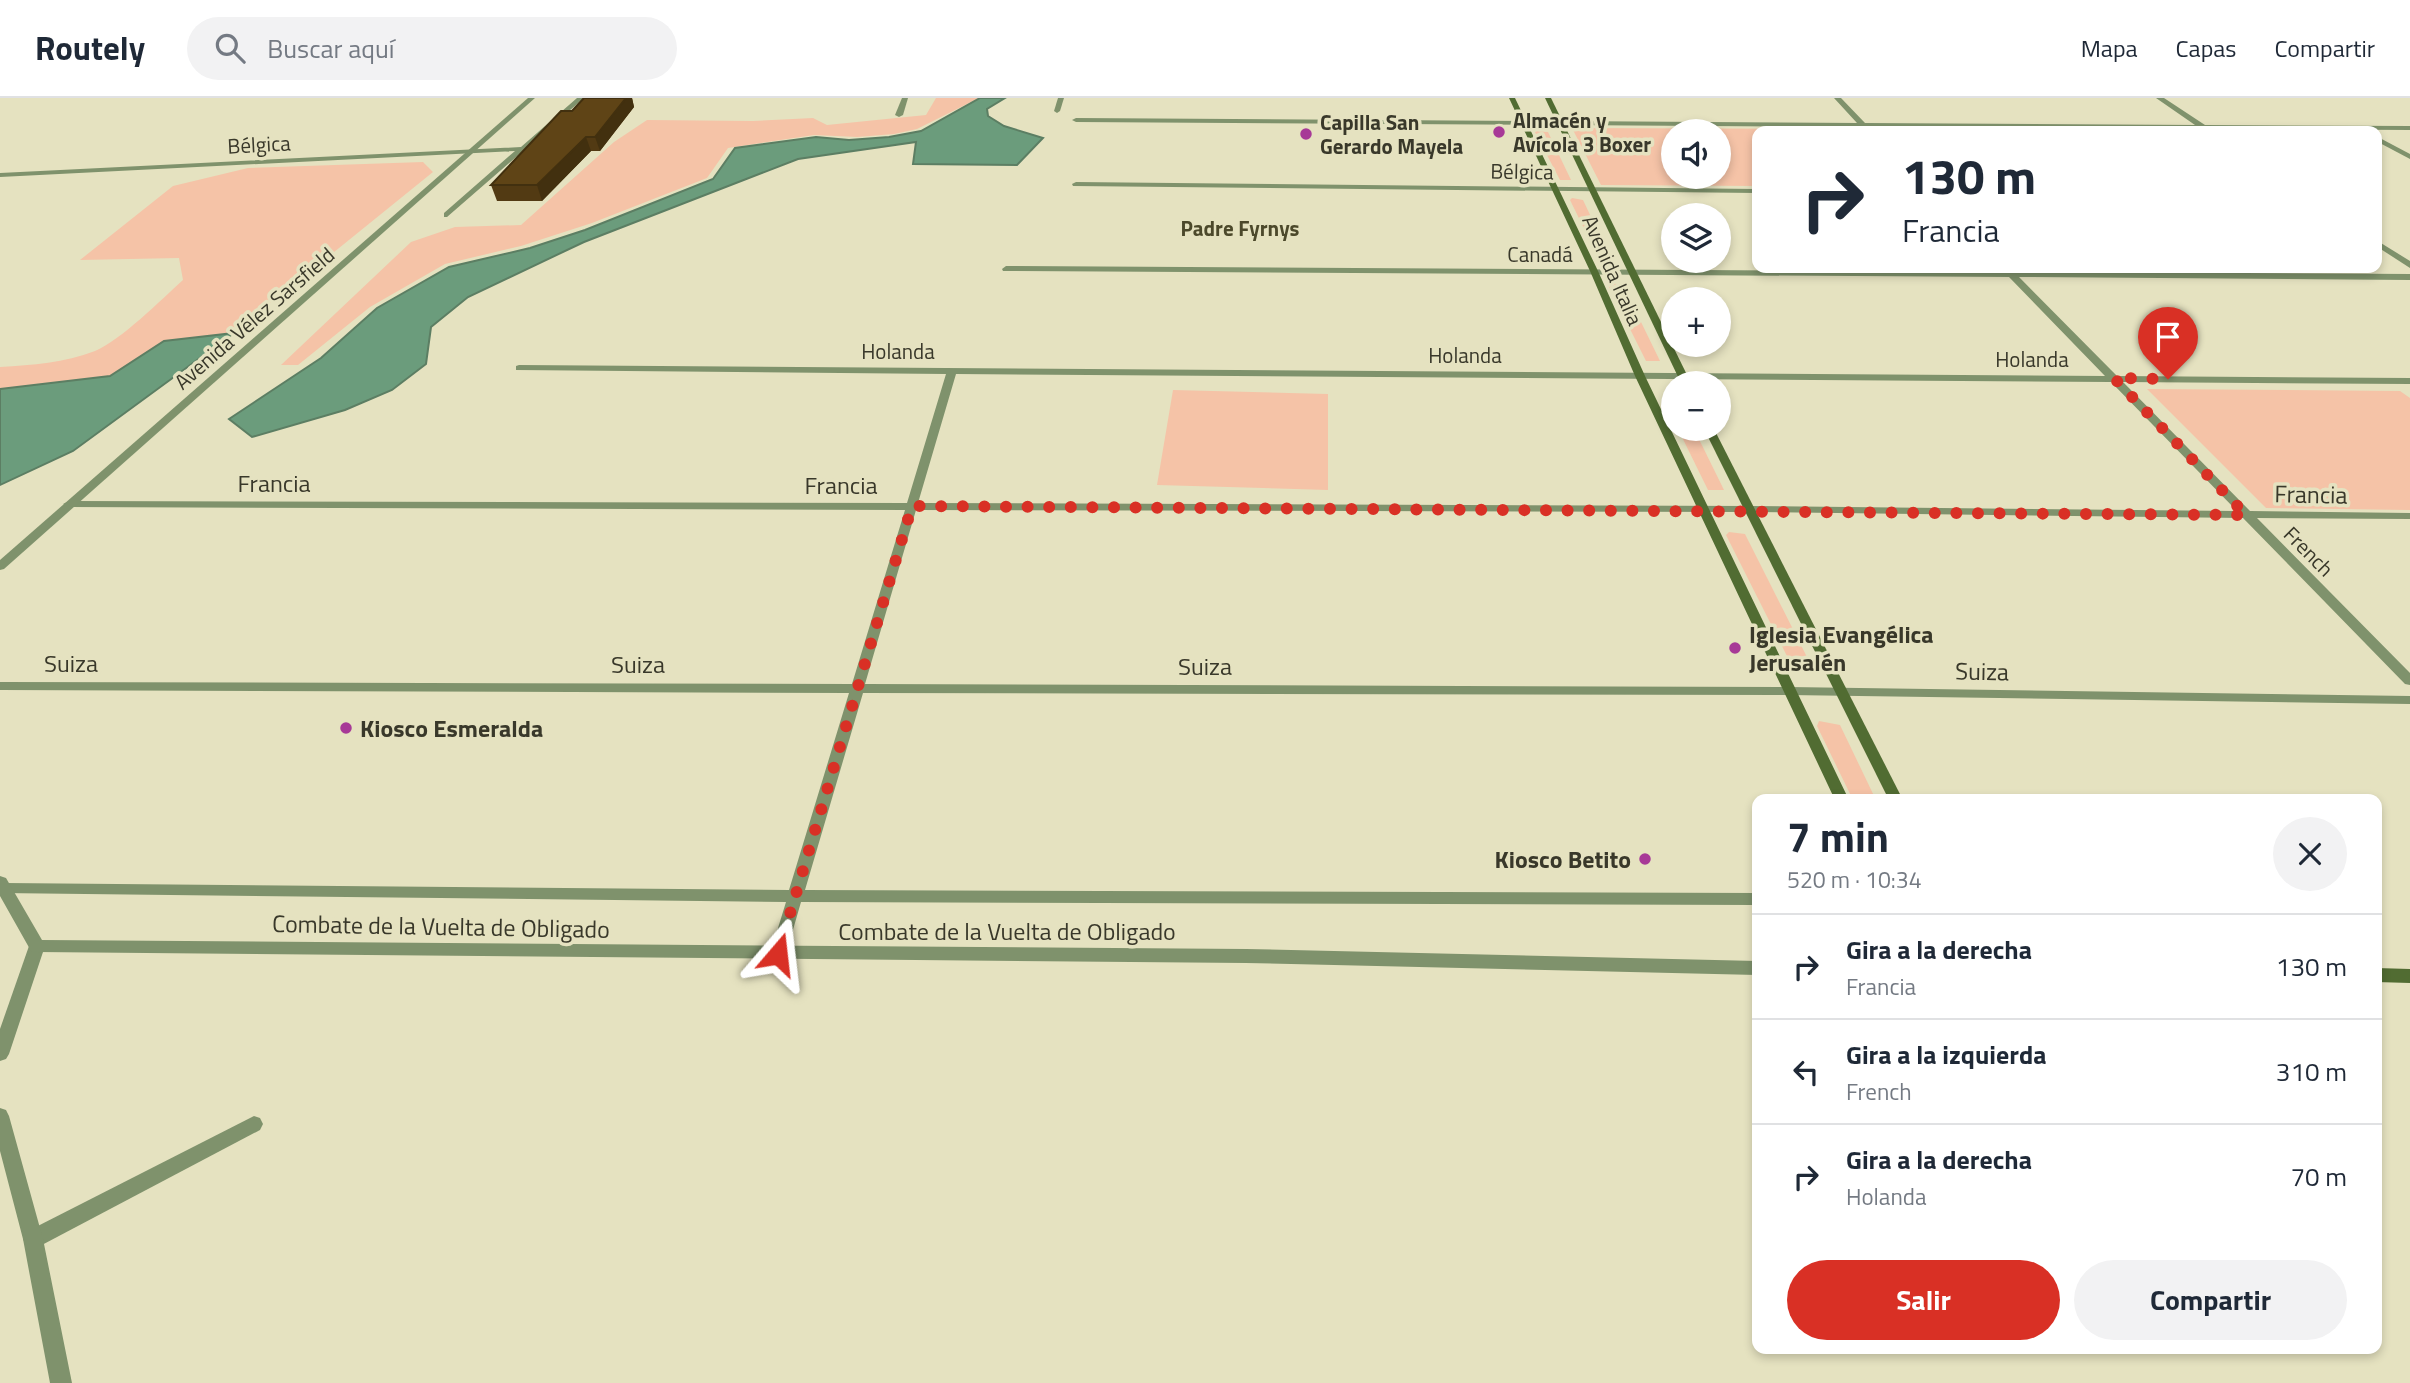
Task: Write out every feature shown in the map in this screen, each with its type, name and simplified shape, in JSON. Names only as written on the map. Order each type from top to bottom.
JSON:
[{"type":"main road","name":"Avenida Italia","points":[[1512,98],[1594,271],[1640,376],[1839,794]]},
{"type":"main road","name":"Avenida Italia","points":[[1548,98],[1680,371]]},
{"type":"main road","points":[[1715,441],[1893,794]]},
{"type":"main road","points":[[2382,975],[2410,976]]},
{"type":"street","name":"Avenida Vélez Sarsfield","points":[[0,566],[475,151],[532,98]]},
{"type":"street","points":[[447,215],[580,98]]},
{"type":"street","points":[[899,115],[905,98]]},
{"type":"street","points":[[1057,111],[1061,98]]},
{"type":"street","points":[[1837,98],[1863,126]]},
{"type":"street","points":[[2159,98],[2201,126]]},
{"type":"street","points":[[1076,120],[1752,126]]},
{"type":"street","points":[[1980,126],[2201,126]]},
{"type":"street","points":[[2382,129],[2410,128]]},
{"type":"street","points":[[2382,141],[2410,157]]},
{"type":"street","name":"Bélgica","points":[[0,175],[520,149]]},
{"type":"street","name":"Bélgica","points":[[1076,184],[1752,191]]},
{"type":"street","points":[[2382,246],[2410,265]]},
{"type":"street","name":"Canadá","points":[[1006,269],[1752,273]]},
{"type":"street","name":"Canadá","points":[[1759,273],[2014,277],[2410,277]]},
{"type":"street","name":"French","points":[[2010,273],[2410,681]]},
{"type":"street","points":[[2219,273],[2224,277]]},
{"type":"street","name":"Holanda","points":[[519,368],[1661,378]]},
{"type":"street","points":[[778,954],[952,370]]},
{"type":"street","name":"Holanda","points":[[1731,380],[2114,378],[2410,381]]},
{"type":"street","name":"Francia","points":[[69,504],[1750,509],[2410,516]]},
{"type":"street","name":"Suiza","points":[[0,685],[1789,691],[2410,700]]},
{"type":"street","points":[[2,885],[795,896],[1752,899]]},
{"type":"street","points":[[0,1054],[37,946],[2,885]]},
{"type":"street","name":"Combate de la Vuelta de Obligado","points":[[37,946],[1246,956],[1752,968]]},
{"type":"street","points":[[0,1116],[33,1239],[61,1383]]},
{"type":"street","points":[[33,1239],[254,1124]]},
{"type":"shaded area","points":[[936,98],[979,98],[917,129],[894,134],[857,137],[814,135],[728,148],[707,178],[592,223],[521,246],[445,264],[370,307],[298,365],[281,365],[411,242],[455,227],[521,225],[614,142],[647,120],[753,121],[813,118],[827,125],[926,115]]},
{"type":"shaded area","points":[[980,98],[1005,98],[987,109],[988,116],[1004,126],[1043,138],[1017,165],[913,164],[916,142],[798,159],[584,242],[468,297],[431,327],[426,364],[392,390],[345,410],[252,437],[229,419],[321,358],[377,308],[449,267],[530,248],[585,230],[713,179],[735,148],[816,137],[849,140],[921,131]]},
{"type":"shaded area","points":[[1572,128],[1661,128],[1661,185],[1601,185]]},
{"type":"shaded area","points":[[1731,129],[1752,129],[1752,186],[1731,186]]},
{"type":"shaded area","points":[[1535,132],[1548,132],[1571,180],[1560,180]]},
{"type":"shaded area","points":[[423,162],[433,172],[234,333],[164,341],[110,376],[0,389],[0,367],[60,361],[95,351],[128,329],[183,280],[179,258],[80,260],[173,186],[248,168]]},
{"type":"shaded area","points":[[1570,200],[1583,200],[1612,261],[1600,261]]},
{"type":"shaded area","points":[[1608,285],[1623,285],[1660,361],[1646,361]]},
{"type":"shaded area","points":[[234,333],[73,451],[0,485],[0,389],[110,376],[164,341]]},
{"type":"shaded area","points":[[2147,389],[2400,391],[2410,398],[2410,510],[2266,508]]},
{"type":"shaded area","points":[[1173,390],[1328,394],[1328,490],[1157,485]]},
{"type":"shaded area","points":[[1684,441],[1700,441],[1724,490],[1708,490]]},
{"type":"shaded area","points":[[1729,532],[1745,534],[1812,667],[1800,670],[1793,668],[1726,535]]},
{"type":"shaded area","points":[[1819,721],[1840,725],[1873,794],[1850,794],[1817,726]]},
{"type":"building","points":[[584,98],[626,98],[595,137],[586,137],[537,185],[491,185],[561,111],[572,111]]},
{"type":"place","name":"Almacén y Avícola 3 Boxer","points":[[1499,132]]},
{"type":"place","name":"Capilla San Gerardo Mayela","points":[[1306,134]]},
{"type":"place","name":"Iglesia Evangélica Jerusalén","points":[[1735,648]]},
{"type":"place","name":"Kiosco Esmeralda","points":[[346,728]]},
{"type":"place","name":"Kiosco Betito","points":[[1645,859]]},
{"type":"district","name":"Padre Fyrnys","points":[[1240,228]]},
{"type":"route","points":[[778,954],[912,506],[1750,509],[2246,515],[2114,378],[2168,379]]}]
